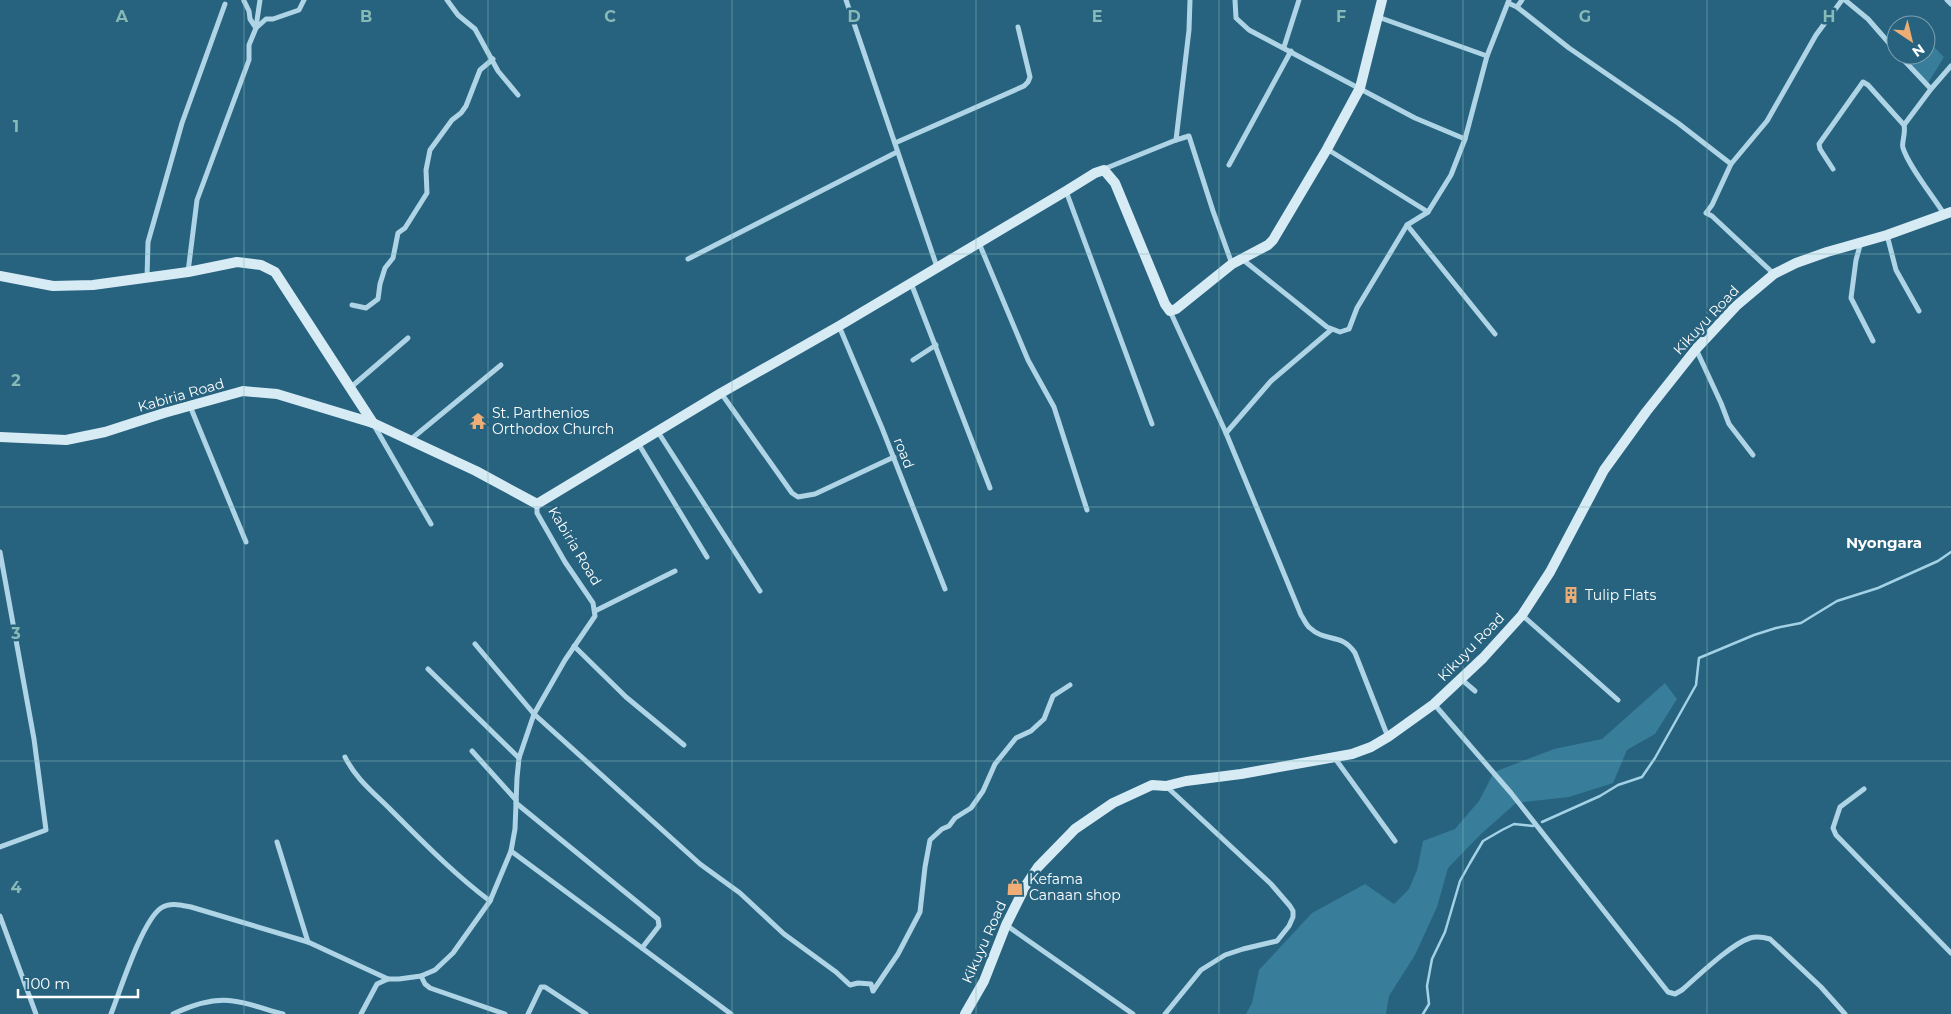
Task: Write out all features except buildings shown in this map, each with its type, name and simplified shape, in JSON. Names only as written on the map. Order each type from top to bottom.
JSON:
[{"type":"main road","points":[[537,504],[721,393],[839,326],[978,242],[1066,192],[1095,172],[1104,170],[1115,183],[1165,304],[1170,311],[1176,309],[1237,262],[1268,246],[1273,240],[1327,149],[1360,88],[1382,0]]},
{"type":"main road","name":"Kikuyu Road","points":[[964,1014],[984,981],[1006,925],[1026,885],[1038,867],[1075,830],[1112,803],[1152,785],[1166,786],[1186,781],[1242,774],[1352,754],[1388,738],[1434,704],[1483,658],[1522,614],[1550,572],[1604,470],[1646,412],[1696,349],[1736,306],[1774,274],[1796,263],[1887,235],[1948,213]]},
{"type":"main road","points":[[0,276],[53,286],[93,285],[188,272],[237,262],[261,265],[275,272],[373,424]]},
{"type":"main road","name":"Kabiria Road","points":[[0,437],[66,440],[105,432],[243,391],[277,394],[373,424],[476,471],[537,504]]},
{"type":"street","points":[[244,0],[250,11],[250,19],[256,28]]},
{"type":"street","points":[[188,272],[197,200],[249,60],[249,45],[256,28],[260,0]]},
{"type":"street","points":[[256,28],[266,19],[273,19],[299,10],[304,0]]},
{"type":"street","points":[[447,0],[458,15],[475,29],[493,58],[498,71],[518,95]]},
{"type":"street","points":[[846,0],[937,267]]},
{"type":"street","points":[[1176,140],[1189,30],[1190,0]]},
{"type":"street","points":[[1235,0],[1236,18],[1250,30],[1415,118],[1465,139]]},
{"type":"street","points":[[1284,47],[1299,0]]},
{"type":"street","points":[[1517,7],[1522,0]]},
{"type":"street","points":[[1774,274],[1725,228],[1706,213],[1712,205],[1730,164],[1767,121],[1816,35],[1844,0],[1868,19],[1886,40]]},
{"type":"street","points":[[1947,0],[1951,4]]},
{"type":"street","points":[[1104,170],[1176,140],[1187,136],[1191,138],[1213,211],[1237,262],[1331,330],[1340,332],[1349,329],[1356,308],[1407,225],[1428,212],[1451,175],[1465,139],[1487,56],[1509,2],[1569,48],[1678,124],[1730,164]]},
{"type":"street","points":[[147,278],[148,242],[182,122],[224,4]]},
{"type":"street","points":[[1378,17],[1487,56]]},
{"type":"street","points":[[895,143],[1024,86],[1030,77],[1018,27]]},
{"type":"street","points":[[1228,165],[1291,51]]},
{"type":"street","points":[[352,305],[366,308],[378,299],[385,268],[393,258],[398,233],[405,228],[427,193],[426,170],[430,150],[452,120],[466,106],[480,70],[493,58]]},
{"type":"street","points":[[1908,65],[1931,89]]},
{"type":"street","points":[[1904,125],[1951,66]]},
{"type":"street","points":[[1833,169],[1820,150],[1820,144],[1863,82],[1868,85],[1904,125],[1906,135],[1902,147],[1912,165],[1948,213]]},
{"type":"street","points":[[1327,149],[1428,212]]},
{"type":"street","points":[[688,259],[897,152]]},
{"type":"street","points":[[1066,192],[1152,424]]},
{"type":"street","points":[[1407,225],[1495,334]]},
{"type":"street","points":[[1887,235],[1896,270],[1919,311]]},
{"type":"street","points":[[978,242],[1028,360],[1054,407],[1087,510]]},
{"type":"street","points":[[1862,242],[1856,260],[1851,298],[1873,341]]},
{"type":"street","points":[[911,283],[990,488]]},
{"type":"street","points":[[1170,311],[1226,433],[1301,615],[1310,628],[1320,635],[1342,640],[1350,645],[1356,653],[1388,738]]},
{"type":"street","name":"road","points":[[839,326],[894,457],[944,589]]},
{"type":"street","points":[[1226,433],[1271,381],[1331,330]]},
{"type":"street","points":[[350,388],[408,338]]},
{"type":"street","points":[[913,360],[936,345]]},
{"type":"street","points":[[1696,349],[1722,403],[1729,424],[1753,455]]},
{"type":"street","points":[[410,440],[501,365]]},
{"type":"street","points":[[721,393],[792,493],[798,497],[815,494],[894,457]]},
{"type":"street","points":[[190,406],[246,542]]},
{"type":"street","points":[[373,424],[430,524]]},
{"type":"street","points":[[658,432],[760,591]]},
{"type":"street","points":[[638,443],[708,557]]},
{"type":"street","name":"Kabiria Road","points":[[537,504],[537,513],[566,562],[594,603],[595,611]]},
{"type":"street","points":[[0,552],[34,738],[46,830],[0,847]]},
{"type":"street","points":[[361,1014],[377,984],[388,979],[421,976],[435,970],[453,953],[490,901],[511,851],[516,830],[519,758],[534,714],[594,616],[595,611],[675,571]]},
{"type":"street","points":[[1522,614],[1618,700]]},
{"type":"street","points":[[475,644],[534,714],[700,864],[740,893],[784,934],[836,972],[850,985],[858,983],[871,984],[873,991],[898,954],[920,912],[930,840],[970,808],[983,791],[995,764],[1016,738],[1031,731],[1044,719],[1053,696],[1070,685]]},
{"type":"street","points":[[574,646],[626,697],[684,746]]},
{"type":"street","points":[[428,669],[519,758]]},
{"type":"street","points":[[1461,679],[1475,691]]},
{"type":"street","points":[[1434,704],[1511,793],[1668,992],[1675,994],[1682,990],[1734,946],[1749,938],[1759,936],[1770,939],[1822,987],[1845,1014]]},
{"type":"street","points":[[472,751],[516,801],[658,919],[659,926],[642,948]]},
{"type":"street","points":[[344,757],[352,772],[362,783],[441,860],[490,901]]},
{"type":"street","points":[[1334,757],[1395,841]]},
{"type":"street","points":[[1165,1014],[1201,970],[1225,955],[1277,941],[1290,926],[1293,917],[1293,911],[1272,884],[1166,786]]},
{"type":"street","points":[[1864,789],[1840,807],[1833,828],[1836,835],[1951,953]]},
{"type":"street","points":[[277,842],[308,942]]},
{"type":"street","points":[[511,851],[731,1014]]},
{"type":"street","points":[[111,1014],[137,944],[153,916],[161,908],[174,904],[191,907],[308,942],[388,979]]},
{"type":"street","points":[[0,916],[36,1014]]},
{"type":"street","points":[[1006,925],[1133,1014]]},
{"type":"street","points":[[421,976],[425,984],[430,988],[505,1014]]},
{"type":"street","points":[[528,1014],[539,989],[545,987],[586,1014]]},
{"type":"street","points":[[173,1014],[187,1007],[232,1000],[283,1014]]},
{"type":"street","points":[[254,1014],[257,1007]]},
{"type":"shaded area","points":[[1936,49],[1944,57],[1928,83],[1910,65],[1936,65]]},
{"type":"shaded area","points":[[1665,683],[1677,699],[1655,734],[1627,750],[1613,783],[1569,797],[1516,803],[1481,834],[1448,868],[1437,907],[1415,955],[1389,996],[1386,1014],[1246,1014],[1252,1003],[1259,970],[1312,913],[1365,884],[1394,904],[1409,889],[1417,870],[1423,841],[1455,829],[1479,801],[1494,772],[1554,749],[1602,739]]},
{"type":"waterway","points":[[1542,822],[1600,796],[1618,785],[1642,777],[1655,758],[1696,685],[1699,658],[1754,635],[1801,623],[1837,601],[1878,588],[1938,561],[1951,552]]},
{"type":"waterway","points":[[1423,1014],[1429,1004],[1427,986],[1432,959],[1445,932],[1460,881],[1470,863],[1483,841],[1514,824],[1533,826]]},
{"type":"place","name":"St. Parthenios Orthodox Church","points":[[478,421]]},
{"type":"place","name":"Tulip Flats","points":[[1571,595]]},
{"type":"place","name":"Kefama Canaan shop","points":[[1015,887]]},
{"type":"district","name":"Nyongara","points":[[1884,543]]}]
